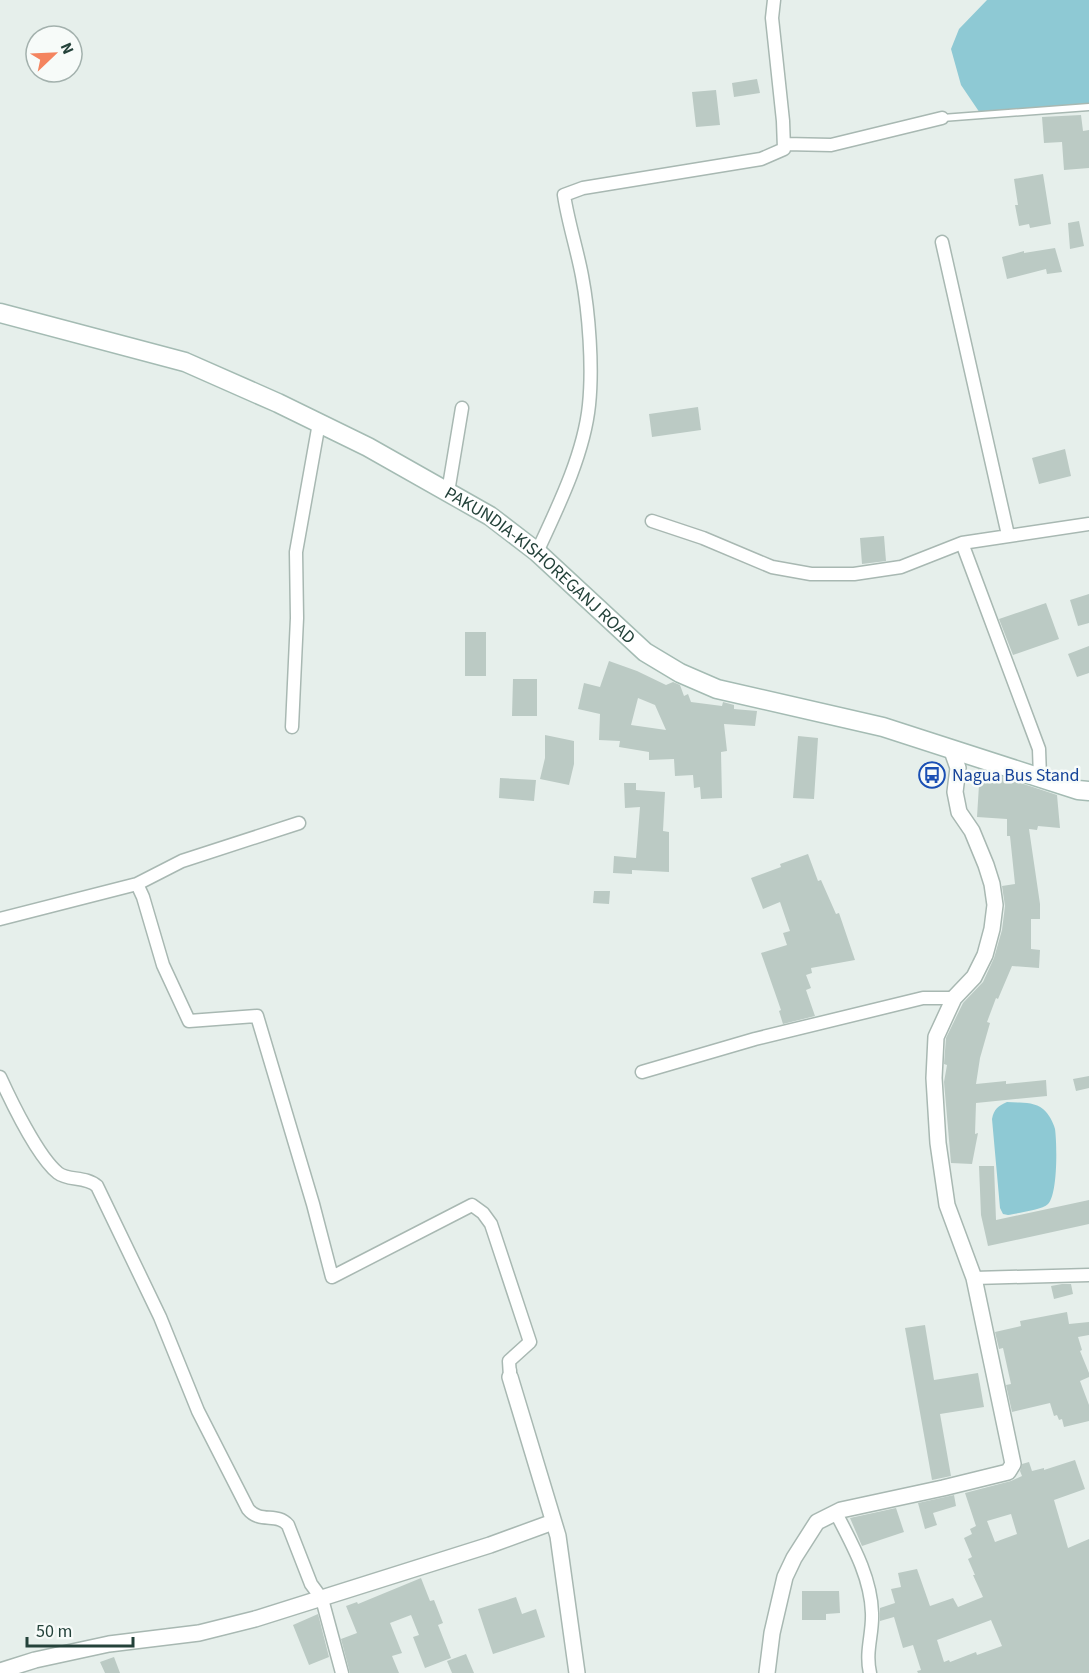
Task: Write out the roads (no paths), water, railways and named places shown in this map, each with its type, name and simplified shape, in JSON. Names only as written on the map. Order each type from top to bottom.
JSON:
[{"type":"main road","name":"PAKUNDIA-KISHOREGANJ ROAD","points":[[0,313],[185,362],[368,447],[490,516],[537,552],[645,652],[680,673],[717,688],[883,727],[952,751],[1078,790],[1089,791]]},
{"type":"street","points":[[537,552],[561,504],[585,429],[589,404],[589,350],[585,295],[564,195],[583,188],[761,159],[784,149],[772,18],[774,0]]},
{"type":"street","points":[[785,144],[831,145],[942,118]]},
{"type":"street","points":[[942,242],[1008,535]]},
{"type":"street","points":[[448,492],[462,408]]},
{"type":"street","points":[[292,727],[297,618],[296,552],[320,423]]},
{"type":"street","points":[[651,521],[703,538],[772,567],[811,574],[873,573],[901,567],[962,543],[1089,524]]},
{"type":"street","points":[[962,543],[1039,749],[1040,777]]},
{"type":"street","points":[[767,1673],[772,1633],[785,1577],[817,1522],[836,1513],[1008,1472],[1013,1464],[974,1278],[947,1205],[938,1143],[934,1078],[936,1037],[954,998],[974,977],[985,956],[992,929],[994,905],[992,884],[986,865],[972,831],[959,812],[955,792],[958,768],[952,751]]},
{"type":"street","points":[[0,919],[137,884],[182,861],[299,823]]},
{"type":"street","points":[[137,884],[144,897],[163,965],[189,1021],[257,1016],[313,1204],[332,1277],[472,1205],[483,1213],[491,1224],[530,1342],[509,1361],[510,1373],[558,1536],[577,1673]]},
{"type":"street","points":[[642,1072],[755,1039],[923,999],[954,998]]},
{"type":"street","points":[[0,1077],[22,1120],[50,1164],[59,1174],[92,1182],[97,1186],[160,1317],[198,1411],[248,1509],[260,1518],[281,1520],[287,1523],[311,1584],[322,1599],[342,1673]]},
{"type":"street","points":[[974,1278],[1089,1275]]},
{"type":"street","points":[[836,1513],[854,1548],[870,1590],[872,1615],[867,1659],[870,1673]]},
{"type":"street","points":[[0,1671],[35,1660],[109,1644],[199,1633],[255,1619],[490,1545],[553,1522]]},
{"type":"lane","points":[[942,118],[1089,107]]},
{"type":"water","points":[[987,0],[1089,0],[1089,108],[982,116],[961,85],[951,49],[959,29]]},
{"type":"water","points":[[1007,1102],[1031,1104],[1045,1111],[1055,1129],[1056,1156],[1054,1190],[1048,1204],[1035,1210],[1008,1215],[1003,1214],[1000,1208],[992,1119],[997,1108]]},
{"type":"place","name":"Nagua Bus Stand","points":[[932,775]]}]
